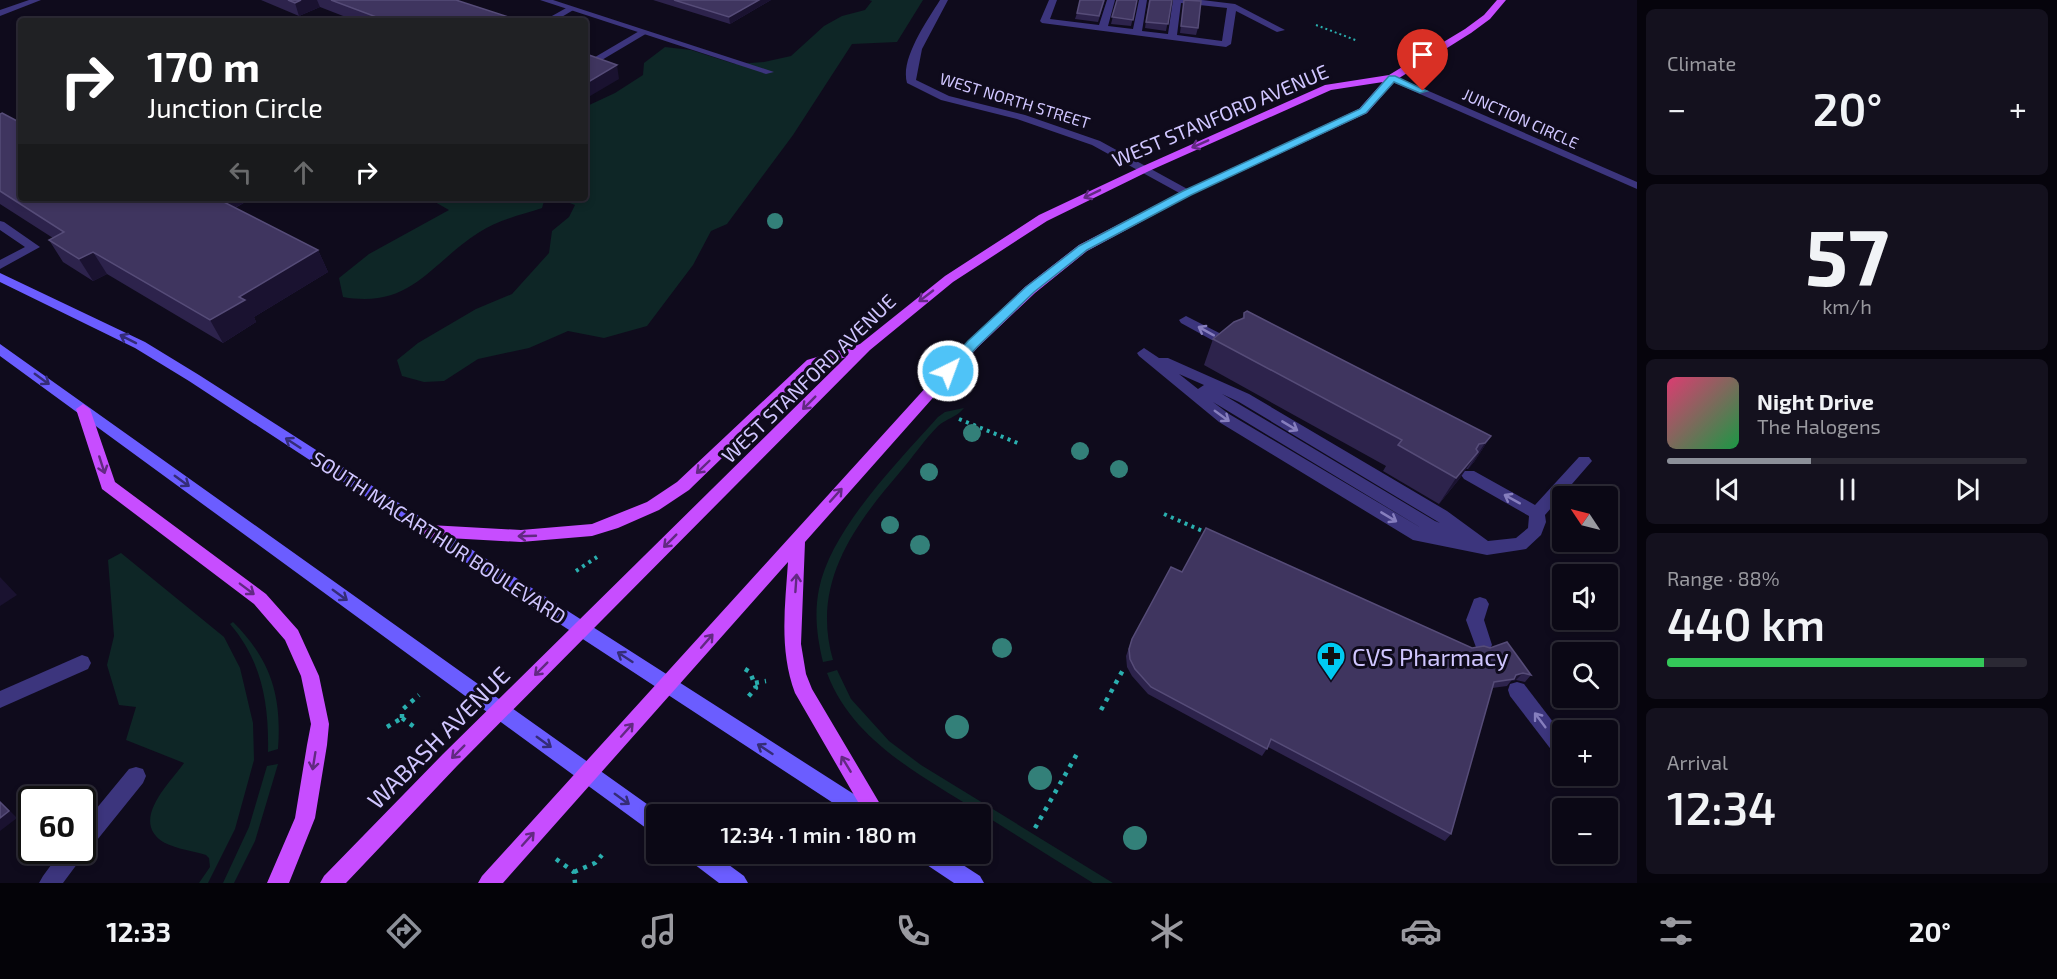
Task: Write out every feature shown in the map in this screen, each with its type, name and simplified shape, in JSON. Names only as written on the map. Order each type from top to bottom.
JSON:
[{"type":"main road","name":"WEST STANFORD AVENUE","points":[[668,685],[973,344],[1030,290],[1083,248],[1187,193],[1363,111],[1392,78],[1468,31],[1502,0]]},
{"type":"main road","name":"WEST STANFORD AVENUE","points":[[582,628],[865,347],[940,285],[992,249],[1043,218],[1145,169],[1329,87],[1392,78]]},
{"type":"main road","name":"SOUTH MACARTHUR BOULEVARD","points":[[0,277],[140,345],[852,804]]},
{"type":"main road","points":[[430,531],[521,536],[580,531],[612,524],[652,506],[683,486],[812,363],[865,347]]},
{"type":"main road","points":[[1,352],[646,816]]},
{"type":"main road","points":[[83,409],[108,485],[260,599],[292,635],[310,676],[320,724],[317,745],[305,818],[278,883]]},
{"type":"main road","points":[[797,539],[792,644],[797,674],[804,693],[870,804]]},
{"type":"main road","name":"WABASH AVENUE","points":[[332,883],[582,628]]},
{"type":"main road","points":[[489,883],[668,685]]},
{"type":"main road","points":[[711,864],[737,883]]},
{"type":"main road","points":[[944,864],[973,883]]},
{"type":"street","points":[[0,13],[37,0]]},
{"type":"street","points":[[544,0],[769,72]]},
{"type":"street","points":[[554,18],[588,0]]},
{"type":"street","name":"WEST NORTH STREET","points":[[944,0],[917,52],[910,71],[911,81],[945,98],[1022,117],[1087,140],[1187,193]]},
{"type":"street","points":[[1053,0],[1045,21],[1226,44],[1233,6]]},
{"type":"street","points":[[1103,28],[1111,0]]},
{"type":"street","points":[[1137,33],[1143,0]]},
{"type":"street","points":[[1172,37],[1178,0],[1233,6],[1280,30]]},
{"type":"street","points":[[588,65],[644,32]]},
{"type":"street","name":"JUNCTION CIRCLE","points":[[1392,78],[1637,186]]},
{"type":"street","points":[[0,225],[34,247],[0,265]]},
{"type":"street","points":[[1186,320],[1226,342]]},
{"type":"street","points":[[1487,548],[1441,515],[1244,398],[1144,353],[1224,418],[1419,535],[1487,548],[1520,544],[1535,531],[1538,522],[1537,513],[1584,461]]},
{"type":"street","points":[[1469,475],[1537,513]]},
{"type":"street","points":[[1480,604],[1475,620],[1483,645]]},
{"type":"street","points":[[0,700],[82,663]]},
{"type":"street","points":[[1517,690],[1552,736]]},
{"type":"street","points":[[96,826],[136,776]]},
{"type":"street","points":[[51,883],[65,864]]},
{"type":"path","points":[[1316,25],[1358,41]]},
{"type":"path","points":[[959,419],[1020,444]]},
{"type":"path","points":[[1164,514],[1217,538]]},
{"type":"path","points":[[576,571],[600,555],[606,559]]},
{"type":"path","points":[[745,669],[750,672],[756,688],[748,698]]},
{"type":"path","points":[[1101,710],[1123,670]]},
{"type":"path","points":[[754,683],[766,681]]},
{"type":"path","points":[[402,718],[402,710],[419,695]]},
{"type":"path","points":[[387,727],[402,718]]},
{"type":"path","points":[[402,718],[417,729]]},
{"type":"path","points":[[1035,828],[1078,752]]},
{"type":"path","points":[[574,872],[595,863],[602,855]]},
{"type":"path","points":[[556,859],[574,872]]},
{"type":"path","points":[[574,872],[574,883]]},
{"type":"green space","points":[[869,0],[923,0],[897,42],[852,44],[793,135],[727,224],[711,231],[693,265],[647,326],[604,338],[568,331],[529,348],[478,359],[444,381],[424,382],[402,376],[397,360],[418,343],[476,309],[512,294],[549,253],[552,231],[569,217],[575,205],[565,201],[588,201],[588,106],[615,93],[643,75],[644,63],[665,47],[691,50],[735,64],[764,62],[791,56],[824,26],[842,16],[865,10],[872,1]]},
{"type":"green space","points":[[433,201],[544,201],[542,208],[485,228],[418,281],[403,290],[386,296],[366,299],[343,297],[339,278],[369,254],[449,210]]},
{"type":"green space","points":[[964,408],[933,431],[852,536],[832,582],[828,606],[828,632],[833,660],[823,662],[817,625],[817,598],[826,566],[837,543],[868,497],[938,417],[945,412]]},
{"type":"green space","points":[[121,553],[224,637],[240,668],[253,723],[254,760],[235,829],[208,883],[199,883],[210,867],[209,858],[206,855],[165,843],[155,834],[150,824],[155,803],[184,763],[126,740],[136,707],[119,705],[107,665],[114,636],[108,560]]},
{"type":"green space","points":[[233,622],[257,650],[271,680],[278,712],[278,749],[268,752],[267,717],[261,684],[250,653],[230,624]]},
{"type":"green space","points":[[837,670],[851,699],[889,741],[921,765],[984,804],[966,804],[889,753],[853,718],[838,697],[827,673]]},
{"type":"green space","points":[[278,764],[255,841],[234,883],[223,883],[249,827],[267,766]]},
{"type":"green space","points":[[991,808],[1113,883],[1093,883],[991,820]]},
{"type":"building","points":[[331,0],[456,0],[512,18],[379,18]]},
{"type":"building","points":[[674,0],[759,0],[729,17]]},
{"type":"building","points":[[1080,0],[1104,0],[1099,16],[1077,13]]},
{"type":"building","points":[[1117,0],[1137,0],[1133,20],[1112,17]]},
{"type":"building","points":[[1150,0],[1172,0],[1168,24],[1146,22]]},
{"type":"building","points":[[1184,0],[1201,1],[1198,28],[1181,26]]},
{"type":"building","points":[[589,55],[617,65],[588,82]]},
{"type":"building","points":[[0,114],[18,121],[18,201],[222,201],[318,250],[239,297],[245,300],[210,320],[93,252],[79,259],[49,240],[64,232],[0,191]]},
{"type":"building","points":[[1247,311],[1491,436],[1485,443],[1479,444],[1476,449],[1478,452],[1456,478],[1398,445],[1402,440],[1213,339],[1234,322],[1244,318],[1244,313]]},
{"type":"building","points":[[1206,528],[1472,648],[1484,646],[1490,648],[1507,642],[1531,675],[1523,673],[1516,675],[1514,679],[1494,682],[1451,834],[1271,739],[1267,749],[1151,687],[1135,669],[1130,659],[1129,649],[1132,639],[1171,567],[1182,572]]},
{"type":"building","points":[[0,802],[9,811],[0,818]]},
{"type":"place","name":"CVS Pharmacy","points":[[1331,682]]},
{"type":"route","points":[[948,371],[1030,290],[1083,248],[1187,193],[1363,111],[1392,78],[1423,91]]}]
